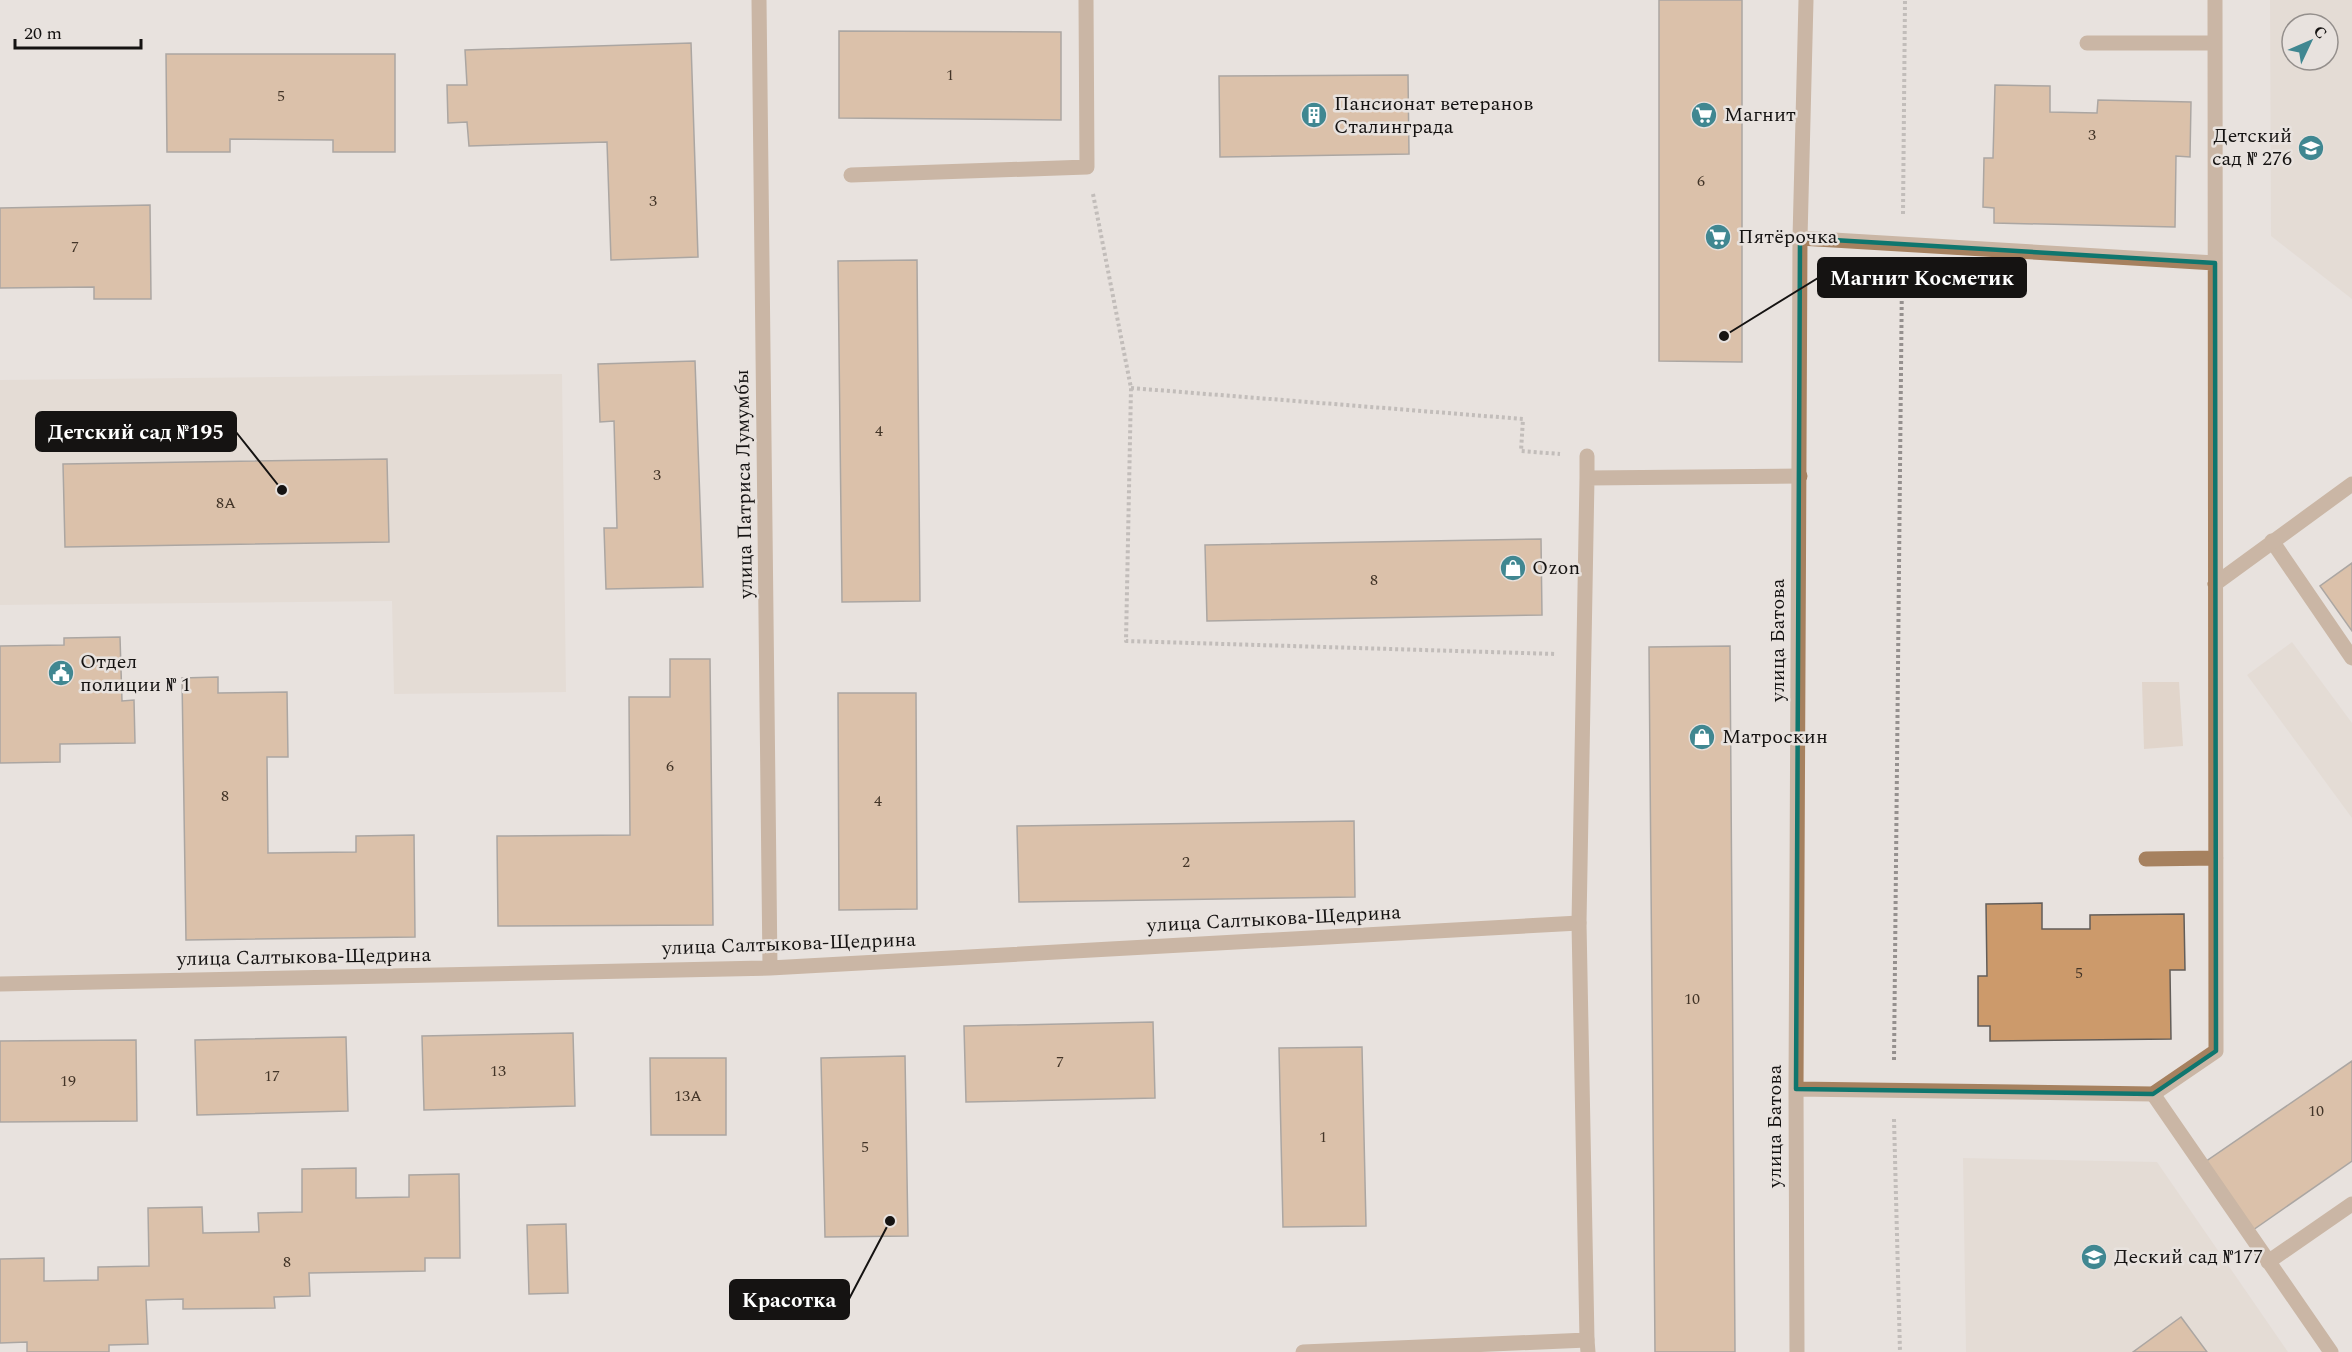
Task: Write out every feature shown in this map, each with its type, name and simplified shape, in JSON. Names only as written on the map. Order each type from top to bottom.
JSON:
[{"type":"street","name":"улица Патриса Лумумбы","points":[[759,0],[770,968]]},
{"type":"street","points":[[851,176],[1087,167],[1086,0]]},
{"type":"street","name":"улица Батова","points":[[1797,1352],[1800,238],[1806,0]]},
{"type":"street","points":[[1796,1089],[2153,1094],[2216,1051],[2215,0]]},
{"type":"street","points":[[2087,43],[2215,43]]},
{"type":"street","points":[[1800,238],[2214,263]]},
{"type":"street","points":[[1303,1352],[1587,1346],[1579,923],[1587,456]]},
{"type":"street","points":[[1587,478],[1800,476]]},
{"type":"street","points":[[2215,584],[2352,484]]},
{"type":"street","points":[[2272,541],[2352,658]]},
{"type":"street","points":[[2146,859],[2216,858]]},
{"type":"street","name":"улица Салтыкова-Щедрина","points":[[0,984],[770,968],[1579,923]]},
{"type":"street","points":[[2153,1094],[2331,1352]]},
{"type":"street","points":[[2268,1262],[2352,1204]]},
{"type":"path","points":[[1900,1352],[1894,1091],[1905,0]]},
{"type":"path","points":[[1087,167],[1131,388],[1126,641],[1584,655]]},
{"type":"path","points":[[1131,388],[1523,419],[1521,451],[1587,456]]},
{"type":"highlighted area","points":[[1800,238],[2215,263],[2216,1051],[2153,1094],[1796,1089]]},
{"type":"shaded area","name":"Детский сад № 276","points":[[2270,0],[2352,0],[2352,299],[2271,236]]},
{"type":"shaded area","points":[[562,374],[566,692],[394,694],[392,601],[0,605],[0,380]]},
{"type":"shaded area","points":[[2292,642],[2352,723],[2352,818],[2247,675]]},
{"type":"shaded area","points":[[2142,682],[2179,682],[2183,746],[2144,749]]},
{"type":"shaded area","name":"Деский сад №177","points":[[1963,1158],[2157,1162],[2288,1352],[1966,1352]]},
{"type":"building","points":[[1659,0],[1742,0],[1742,362],[1659,361]]},
{"type":"building","points":[[839,31],[1061,32],[1061,120],[839,118]]},
{"type":"building","points":[[691,43],[698,257],[611,260],[607,142],[469,146],[467,122],[448,123],[447,85],[467,85],[465,50]]},
{"type":"building","points":[[166,54],[395,54],[395,152],[333,152],[333,140],[230,139],[230,152],[167,152]]},
{"type":"building","name":"Пансионат ветеранов Сталинграда","points":[[1408,75],[1409,154],[1220,157],[1219,76]]},
{"type":"building","points":[[1995,85],[2050,86],[2050,112],[2097,113],[2098,100],[2191,102],[2190,157],[2176,156],[2175,227],[1994,223],[1994,208],[1983,207],[1984,158],[1993,158]]},
{"type":"building","points":[[150,205],[151,299],[94,299],[94,287],[0,288],[0,208]]},
{"type":"building","points":[[917,260],[920,601],[842,602],[838,261]]},
{"type":"building","points":[[695,361],[703,587],[606,589],[604,528],[617,528],[614,421],[600,422],[598,364]]},
{"type":"building","points":[[387,459],[389,542],[65,547],[63,464]]},
{"type":"building","points":[[1541,539],[1542,615],[1207,621],[1205,545]]},
{"type":"building","points":[[2352,563],[2352,631],[2320,586]]},
{"type":"building","name":"Отдел полиции № 1","points":[[120,637],[122,701],[134,700],[135,743],[60,744],[60,762],[0,763],[0,646],[64,645],[64,638]]},
{"type":"building","points":[[1730,646],[1735,1352],[1655,1352],[1649,647]]},
{"type":"building","points":[[670,659],[710,659],[713,925],[498,926],[497,836],[630,835],[629,697],[670,697]]},
{"type":"building","points":[[218,677],[218,693],[287,692],[288,757],[267,757],[268,853],[356,852],[356,836],[414,835],[415,937],[186,940],[182,678]]},
{"type":"building","points":[[838,693],[916,693],[917,909],[839,910]]},
{"type":"building","points":[[1354,821],[1355,897],[1019,902],[1017,826]]},
{"type":"building","points":[[2042,903],[2042,929],[2090,929],[2090,915],[2184,914],[2185,970],[2170,970],[2171,1039],[1990,1041],[1990,1026],[1978,1026],[1978,976],[1987,976],[1986,904]]},
{"type":"building","points":[[1153,1022],[1155,1098],[966,1102],[964,1026]]},
{"type":"building","points":[[573,1033],[575,1106],[424,1110],[422,1036]]},
{"type":"building","points":[[346,1037],[348,1111],[197,1115],[195,1040]]},
{"type":"building","points":[[136,1040],[137,1121],[0,1122],[0,1041]]},
{"type":"building","points":[[1362,1047],[1366,1226],[1283,1227],[1279,1048]]},
{"type":"building","points":[[905,1056],[908,1236],[825,1237],[821,1058]]},
{"type":"building","points":[[650,1058],[726,1058],[726,1135],[651,1135]]},
{"type":"building","points":[[2352,1061],[2352,1161],[2253,1230],[2205,1162]]},
{"type":"building","points":[[356,1168],[356,1198],[409,1197],[409,1175],[459,1174],[460,1258],[425,1258],[425,1271],[309,1273],[310,1296],[274,1297],[275,1308],[183,1309],[183,1299],[146,1300],[148,1344],[109,1345],[109,1352],[27,1352],[27,1342],[0,1343],[0,1259],[44,1258],[44,1281],[98,1280],[98,1267],[149,1266],[148,1208],[202,1207],[203,1233],[259,1232],[258,1213],[302,1212],[302,1169]]},
{"type":"building","points":[[566,1224],[568,1293],[529,1294],[527,1225]]},
{"type":"building","points":[[2181,1317],[2207,1352],[2133,1352]]},
{"type":"place","name":"Пансионат ветеранов Сталинграда","points":[[1314,115]]},
{"type":"place","name":"Магнит","points":[[1704,115]]},
{"type":"place","name":"Детский сад № 276","points":[[2311,148]]},
{"type":"place","name":"Пятёрочка","points":[[1718,237]]},
{"type":"place","name":"Магнит Косметик","points":[[1724,336]]},
{"type":"place","name":"Детский сад №195","points":[[282,490]]},
{"type":"place","name":"Ozon","points":[[1513,568]]},
{"type":"place","name":"Отдел полиции № 1","points":[[61,673]]},
{"type":"place","name":"Матроскин","points":[[1702,737]]},
{"type":"place","name":"Красотка","points":[[890,1221]]},
{"type":"place","name":"Деский сад №177","points":[[2094,1257]]}]
